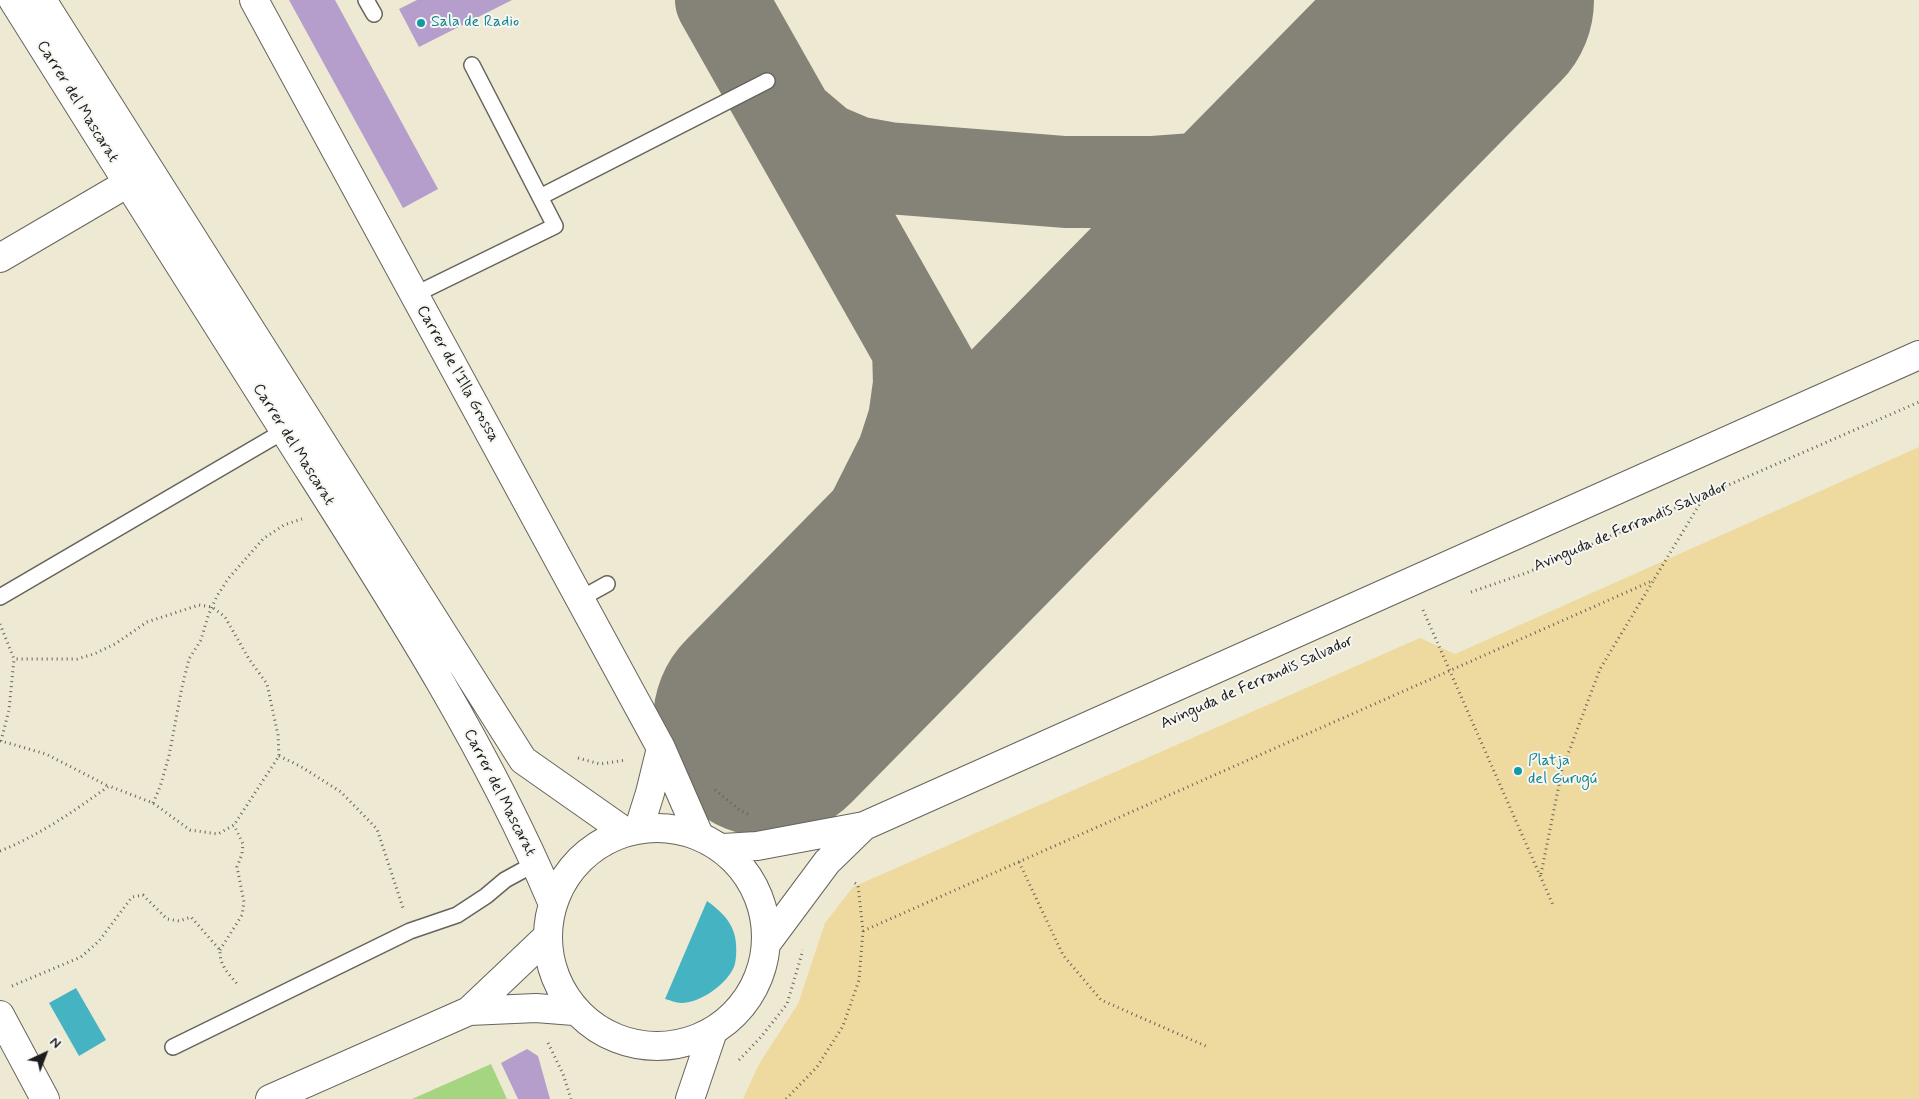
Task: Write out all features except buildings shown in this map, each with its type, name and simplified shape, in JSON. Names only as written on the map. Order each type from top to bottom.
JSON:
[{"type":"street","name":"Carrer del Mascarat","points":[[13,0],[417,641],[494,778],[536,863],[552,902]]},
{"type":"street","name":"Carrer del Mascarat","points":[[42,0],[523,760],[631,830]]},
{"type":"street","name":"Carrer de l'Illa Grossa","points":[[254,0],[661,748],[699,835]]},
{"type":"street","points":[[0,258],[128,183]]},
{"type":"street","name":"Avinguda de Ferrandis Salvador","points":[[723,848],[757,846],[864,826],[1919,355]]},
{"type":"street","points":[[631,830],[650,793],[661,748]]},
{"type":"street","name":"Avinguda de Ferrandis Salvador","points":[[769,940],[828,862],[864,826]]},
{"type":"street","points":[[631,830],[699,835],[723,848],[757,889],[769,940],[753,995],[712,1034],[664,1048],[615,1040],[574,1011],[554,977],[546,938],[552,902],[580,858],[631,830]]},
{"type":"street","points":[[270,1099],[469,1011],[546,938]]},
{"type":"street","points":[[469,1011],[536,1008],[574,1011]]},
{"type":"street","points":[[0,1015],[45,1099]]},
{"type":"street","points":[[690,1099],[712,1034]]},
{"type":"lane","points":[[366,0],[374,14]]},
{"type":"lane","points":[[414,295],[555,226],[472,65]]},
{"type":"lane","points":[[540,197],[767,81]]},
{"type":"lane","points":[[0,597],[284,431]]},
{"type":"lane","points":[[580,599],[607,584]]},
{"type":"lane","points":[[172,1047],[410,931],[457,915],[506,880],[536,863]]},
{"type":"path","name":"Avinguda de Ferrandis Salvador","points":[[1470,593],[1526,573],[1919,402]]},
{"type":"path","points":[[1541,874],[1562,770],[1600,669],[1705,495]]},
{"type":"path","points":[[152,803],[160,787],[167,764],[189,659],[202,640],[208,616],[228,579],[263,539],[284,525],[333,508]]},
{"type":"path","points":[[863,931],[1654,580]]},
{"type":"path","points":[[0,624],[14,659],[9,710],[2,741],[46,754],[109,786],[152,803],[190,830],[218,834],[234,825],[279,756],[278,734],[267,684],[249,659],[225,617],[212,607],[199,605],[147,622],[115,644],[94,654],[77,659],[14,659]]},
{"type":"path","points":[[1414,614],[1432,606]]},
{"type":"path","points":[[1423,610],[1541,874],[1553,905]]},
{"type":"path","points":[[573,757],[600,764],[641,758],[661,748]]},
{"type":"path","points":[[279,756],[300,766],[342,792],[377,829],[410,931]]},
{"type":"path","points":[[0,850],[22,842],[64,818],[109,786]]},
{"type":"path","points":[[711,787],[741,811],[750,814]]},
{"type":"path","points":[[234,825],[243,844],[237,868],[244,902],[242,915],[220,950],[220,958],[222,965],[255,1007]]},
{"type":"path","points":[[1019,862],[1063,955],[1100,1000],[1208,1047]]},
{"type":"path","points":[[786,1099],[817,1067],[844,1026],[859,980],[863,931],[858,884]]},
{"type":"path","points":[[9,987],[81,957],[99,941],[132,897],[143,894],[167,919],[179,922],[191,917],[220,950]]},
{"type":"path","points":[[734,1065],[761,1037],[787,1004],[805,946]]},
{"type":"path","points":[[541,1040],[549,1043],[563,1074],[571,1099]]},
{"type":"green space","points":[[491,1064],[507,1099],[412,1099]]},
{"type":"sand","name":"Platja del Gurugú","points":[[1919,447],[1919,1099],[743,1099],[759,1064],[798,1004],[825,923],[853,887],[1420,638],[1455,654]]},
{"type":"water","points":[[707,901],[730,923],[736,946],[734,967],[719,986],[696,1000],[677,1003],[665,999]]},
{"type":"water","points":[[76,988],[106,1040],[79,1056],[49,1003]]},
{"type":"taxiway","points":[[721,0],[970,440],[994,447],[1027,445],[1061,424]]},
{"type":"taxiway","points":[[790,121],[822,148],[855,162],[888,168],[1065,182],[1154,182],[1236,176],[1304,153],[1363,117]]},
{"type":"taxiway","points":[[968,402],[979,404],[1049,388],[1108,358],[1160,323]]},
{"type":"taxiway","points":[[769,721],[903,454],[914,420],[919,384],[918,348]]},
{"type":"runway","points":[[769,721],[1478,0]]},
{"type":"place","name":"Sala de Radio","points":[[421,23]]},
{"type":"place","name":"Platja del Gurugú","points":[[1518,771]]}]
